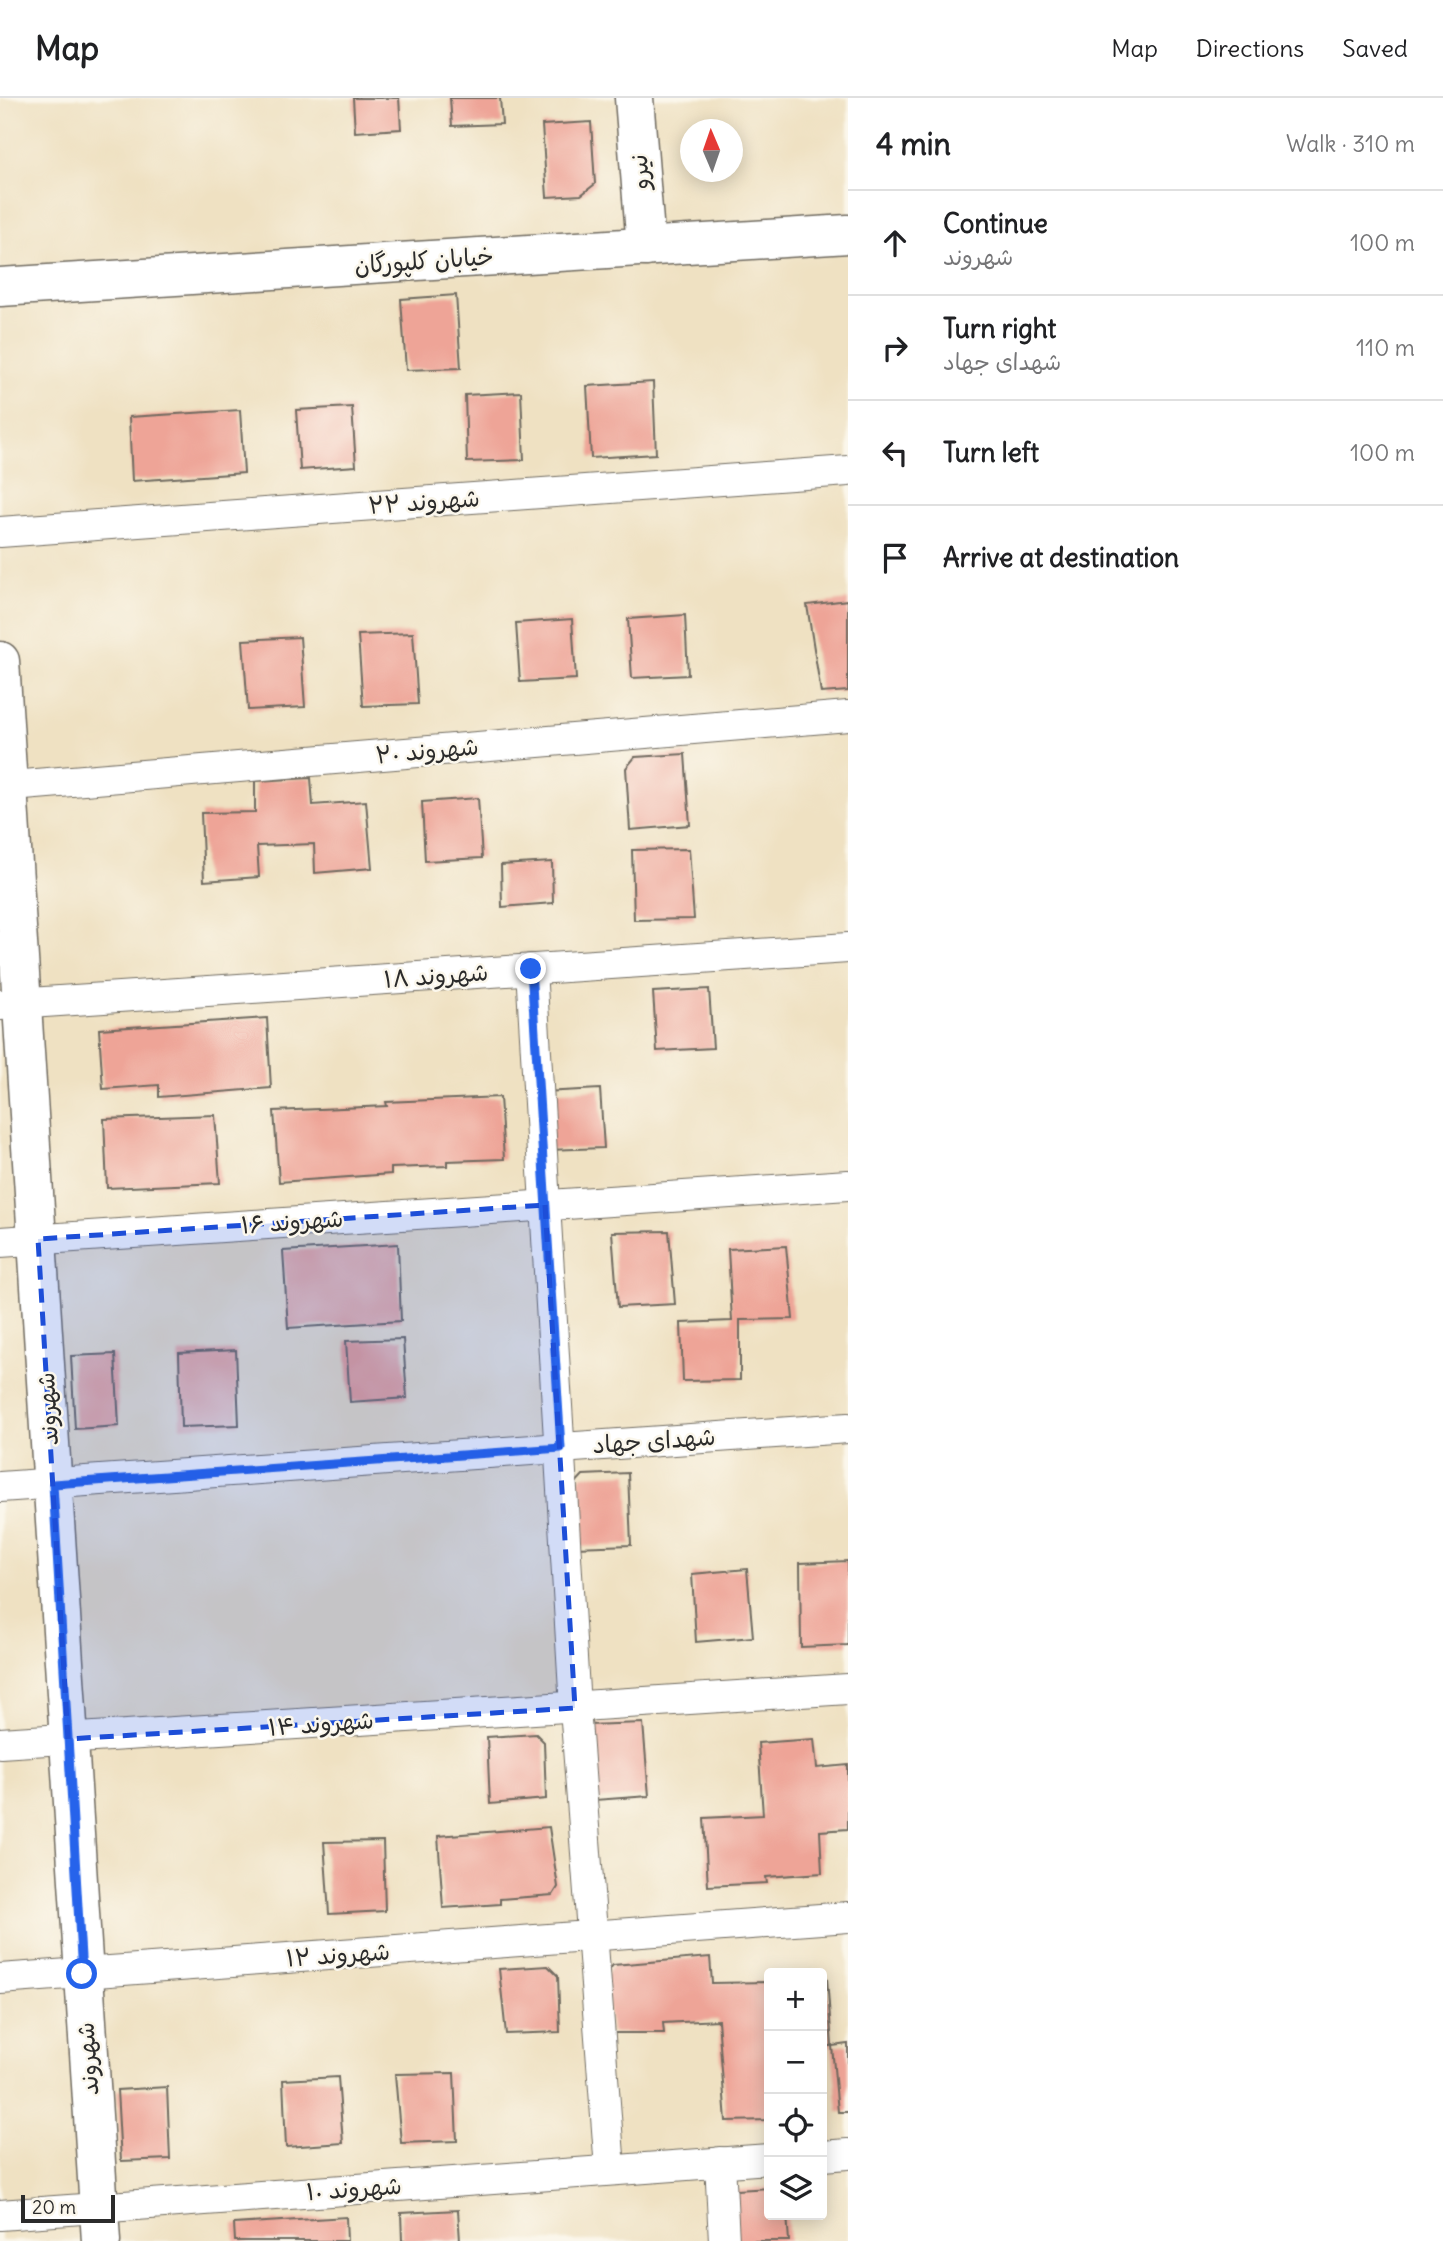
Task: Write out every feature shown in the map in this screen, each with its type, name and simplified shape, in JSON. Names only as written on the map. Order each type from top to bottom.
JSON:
[{"type":"street","name":"نیرو","points":[[634,98],[646,247]]},
{"type":"street","name":"خیابان کلپورگان","points":[[0,287],[848,234]]},
{"type":"street","name":"شهروند ۲۲","points":[[0,532],[848,471]]},
{"type":"street","name":"شهروند","points":[[0,661],[12,1004],[38,1239],[82,1974],[100,2225]]},
{"type":"street","name":"شهروند ۲۰","points":[[3,787],[848,716]]},
{"type":"street","name":"شهروند ۱۸","points":[[12,1004],[848,948]]},
{"type":"street","points":[[531,969],[575,1708],[610,2169]]},
{"type":"street","name":"شهروند ۱۶","points":[[0,1242],[848,1185]]},
{"type":"street","name":"شهدای جهاد","points":[[0,1487],[848,1428]]},
{"type":"street","name":"شهروند ۱۴","points":[[0,1743],[848,1689]]},
{"type":"street","name":"شهروند ۱۲","points":[[0,1979],[848,1917]]},
{"type":"street","points":[[827,2156],[848,2154]]},
{"type":"street","name":"شهروند ۱۰","points":[[0,2215],[100,2225],[610,2169],[764,2159]]},
{"type":"street","points":[[720,2162],[724,2241]]},
{"type":"highlighted area","points":[[545,1205],[575,1708],[68,1739],[38,1239]]},
{"type":"building","points":[[353,98],[399,98],[401,129],[355,132]]},
{"type":"building","points":[[450,98],[500,98],[502,124],[452,126]]},
{"type":"building","points":[[591,122],[595,184],[581,195],[547,197],[542,125]]},
{"type":"building","points":[[456,295],[461,368],[406,370],[401,299]]},
{"type":"building","points":[[653,382],[656,454],[591,458],[587,386]]},
{"type":"building","points":[[521,392],[524,460],[467,462],[465,395]]},
{"type":"building","points":[[352,407],[356,466],[300,470],[296,410]]},
{"type":"building","points":[[240,410],[244,473],[132,481],[129,417]]},
{"type":"building","points":[[848,600],[848,691],[821,693],[807,605]]},
{"type":"building","points":[[685,615],[688,675],[632,678],[628,619]]},
{"type":"building","points":[[572,619],[576,679],[520,682],[516,623]]},
{"type":"building","points":[[413,633],[418,704],[363,706],[358,635]]},
{"type":"building","points":[[300,637],[305,707],[248,710],[243,640]]},
{"type":"building","points":[[685,754],[690,825],[630,830],[626,768],[635,757]]},
{"type":"building","points":[[311,778],[313,805],[366,801],[372,868],[315,873],[314,844],[257,846],[259,877],[204,881],[201,813],[255,812],[255,781]]},
{"type":"building","points":[[478,798],[482,858],[425,861],[422,802]]},
{"type":"building","points":[[689,849],[694,919],[634,920],[632,850]]},
{"type":"building","points":[[552,862],[553,903],[502,907],[501,865]]},
{"type":"building","points":[[709,989],[713,1048],[657,1051],[653,992]]},
{"type":"building","points":[[267,1018],[271,1088],[159,1097],[159,1085],[103,1089],[99,1029]]},
{"type":"building","points":[[600,1089],[604,1148],[547,1150],[543,1092]]},
{"type":"building","points":[[500,1097],[504,1159],[447,1161],[447,1166],[391,1168],[391,1174],[279,1182],[274,1111]]},
{"type":"building","points":[[215,1115],[220,1183],[107,1188],[104,1119]]},
{"type":"building","points":[[669,1231],[675,1304],[618,1307],[612,1232]]},
{"type":"building","points":[[398,1244],[401,1321],[288,1328],[283,1251]]},
{"type":"building","points":[[786,1246],[793,1319],[740,1320],[740,1380],[683,1381],[681,1323],[732,1321],[728,1249]]},
{"type":"building","points":[[403,1339],[407,1398],[350,1402],[346,1341]]},
{"type":"building","points":[[236,1350],[239,1425],[181,1427],[179,1353]]},
{"type":"building","points":[[115,1354],[119,1426],[75,1429],[71,1356]]},
{"type":"building","points":[[628,1473],[631,1545],[575,1547],[571,1488],[583,1475]]},
{"type":"building","points":[[848,1561],[848,1645],[801,1647],[800,1563]]},
{"type":"building","points":[[747,1569],[753,1637],[696,1642],[692,1574]]},
{"type":"building","points":[[643,1723],[649,1796],[595,1800],[588,1725]]},
{"type":"building","points":[[536,1734],[544,1742],[546,1799],[490,1804],[487,1737]]},
{"type":"building","points":[[814,1739],[817,1768],[848,1765],[848,1829],[820,1831],[822,1873],[766,1877],[767,1883],[708,1886],[704,1818],[763,1815],[758,1743]]},
{"type":"building","points":[[549,1827],[558,1887],[553,1895],[500,1899],[500,1904],[443,1908],[438,1836]]},
{"type":"building","points":[[383,1841],[385,1911],[329,1914],[324,1842]]},
{"type":"building","points":[[710,1957],[712,1983],[764,1982],[764,2120],[726,2121],[718,2020],[663,2023],[664,2033],[611,2033],[605,1976],[613,1965]]},
{"type":"building","points":[[548,1966],[558,1976],[560,2032],[506,2034],[499,1969]]},
{"type":"building","points":[[827,1978],[832,2046],[827,2046]]},
{"type":"building","points":[[848,2044],[848,2112],[838,2112],[832,2046]]},
{"type":"building","points":[[454,2073],[457,2141],[401,2143],[395,2074]]},
{"type":"building","points":[[338,2077],[343,2143],[286,2147],[283,2080]]},
{"type":"building","points":[[167,2087],[170,2159],[121,2161],[117,2090]]},
{"type":"building","points":[[764,2188],[764,2220],[787,2220],[789,2241],[730,2241],[727,2199],[737,2190]]},
{"type":"building","points":[[458,2210],[460,2241],[402,2241],[401,2213]]},
{"type":"building","points":[[346,2217],[347,2241],[235,2241],[234,2224]]},
{"type":"route","points":[[82,1974],[53,1484],[561,1448],[531,969]]}]
